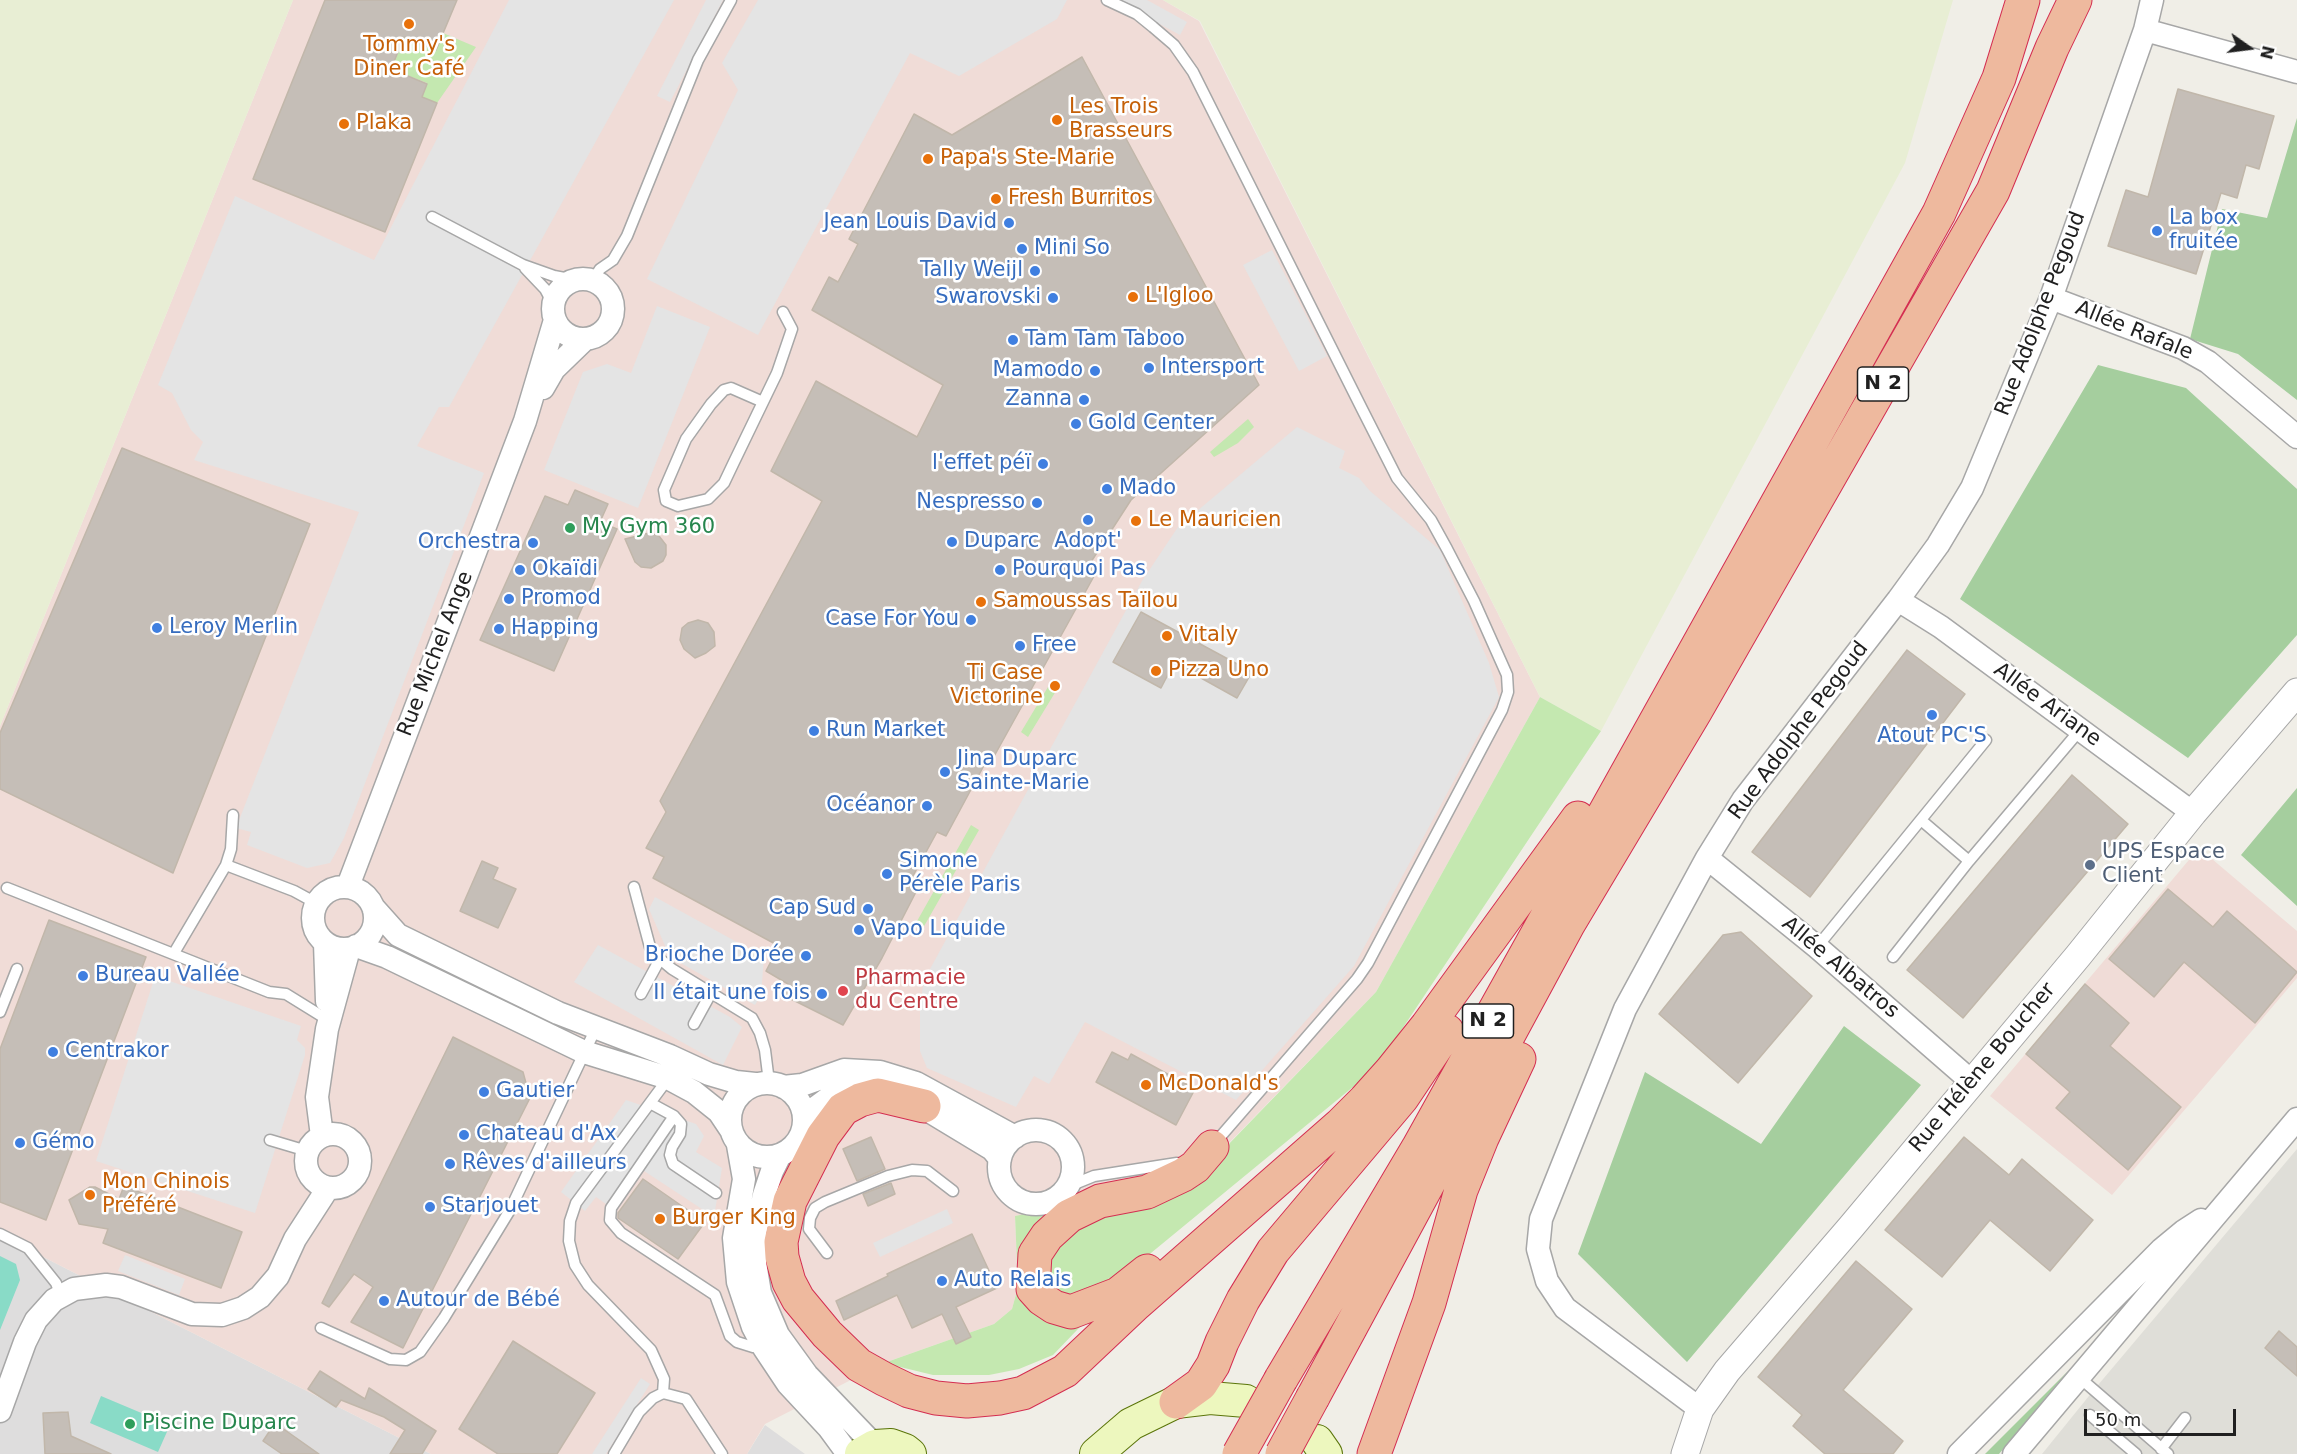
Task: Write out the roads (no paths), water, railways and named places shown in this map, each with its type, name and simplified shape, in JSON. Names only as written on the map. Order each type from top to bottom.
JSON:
[{"type":"highway","name":"N 2","points":[[1239,1454],[1418,1148],[1940,213],[1999,78],[2023,0]]},
{"type":"highway","name":"N 2","points":[[1282,1454],[1569,923],[1695,712],[1993,191],[2052,48],[2064,0]]},
{"type":"highway","points":[[2052,48],[2075,0]]},
{"type":"highway","points":[[1176,1402],[1202,1384],[1243,1300],[1273,1251],[1390,1113],[1414,1081],[1523,917],[1632,724],[1660,689],[1690,660]]},
{"type":"highway","points":[[1374,1454],[1413,1350],[1461,1190],[1482,1138],[1531,1032],[1656,800],[1695,712]]},
{"type":"highway","points":[[924,1106],[878,1095],[860,1100],[843,1109],[823,1136],[790,1201],[781,1242],[782,1257],[789,1282],[798,1299],[827,1334],[859,1365],[909,1391],[936,1398],[967,1401],[1023,1393],[1065,1371],[1227,1222],[1340,1125],[1391,1071],[1427,1026],[1578,818]]},
{"type":"highway","points":[[1212,1147],[1195,1167],[1183,1175],[1147,1192],[1100,1201],[1069,1216],[1047,1236],[1035,1254],[1033,1289],[1054,1308],[1071,1312],[1118,1294],[1171,1253],[1227,1222]]},
{"type":"main road","points":[[1096,1454],[1131,1424],[1176,1402],[1210,1398],[1246,1401]]},
{"type":"main road","points":[[861,1451],[891,1445],[906,1450],[910,1454]]},
{"type":"street","name":"Rue Adolphe Pegoud","points":[[1701,1409],[1565,1308],[1547,1281],[1538,1249],[1541,1219],[1625,1009],[1707,858],[1743,800],[1938,545],[1972,488],[2051,298],[2145,30],[2152,0]]},
{"type":"street","points":[[2145,30],[2297,72]]},
{"type":"street","name":"Rue Michel Ange","points":[[348,886],[525,421],[560,288],[584,280],[601,285],[608,292],[613,312],[606,328],[593,338],[585,339],[554,369],[525,421]]},
{"type":"street","name":"Allée Rafale","points":[[2051,298],[2183,348],[2208,362],[2297,437]]},
{"type":"street","points":[[554,312],[559,329],[567,335],[585,339]]},
{"type":"street","name":"Allée Ariane","points":[[1898,600],[1941,627],[2193,813]]},
{"type":"street","name":"Rue Hélène Boucher","points":[[1685,1454],[1701,1409],[1726,1371],[1851,1227],[2078,956],[2193,813],[2297,692]]},
{"type":"street","name":"Allée Albatros","points":[[1707,858],[1817,947],[1971,1081]]},
{"type":"street","points":[[769,1084],[797,1099],[804,1116],[803,1128],[791,1149],[769,1158],[757,1157],[747,1152],[718,1112],[694,1092],[674,1069],[596,1028],[558,1013],[398,935],[363,893],[348,886],[329,890],[316,903],[313,924],[317,934],[332,947],[352,948],[387,957],[584,1052],[674,1069],[718,1077],[736,1082],[802,1085],[844,1070],[880,1072],[916,1083],[1015,1137]]},
{"type":"street","points":[[328,1020],[352,948],[366,940],[373,930],[375,919],[373,907]]},
{"type":"street","points":[[321,1079],[337,1123],[359,1152],[358,1170],[347,1184],[338,1188],[319,1182],[306,1165],[314,1144],[317,1097],[328,1020],[325,942]]},
{"type":"street","points":[[769,1084],[737,1097],[729,1119],[744,1179],[734,1238],[738,1282],[753,1327],[788,1384],[829,1428],[861,1451]]},
{"type":"street","points":[[804,1116],[838,1091],[854,1086],[873,1085],[890,1090],[924,1106],[992,1149],[1000,1159]]},
{"type":"street","points":[[2014,1454],[2297,1119]]},
{"type":"street","points":[[1038,1130],[1055,1136],[1068,1148],[1072,1161],[1072,1175],[1067,1187],[1054,1200],[1037,1204],[1020,1201],[1006,1190],[999,1173],[1000,1159],[1005,1146],[1015,1137],[1026,1131],[1038,1130]]},
{"type":"street","points":[[314,1144],[339,1134],[347,1137]]},
{"type":"street","points":[[780,1155],[764,1195],[755,1234],[755,1263],[760,1293],[778,1335],[861,1451]]},
{"type":"street","points":[[0,1411],[25,1342],[36,1320],[54,1300],[74,1289],[106,1285],[121,1287],[192,1314],[222,1315],[243,1308],[260,1297],[279,1276],[319,1182]]},
{"type":"street","points":[[1959,1454],[2161,1250],[2184,1231],[2222,1207]]},
{"type":"lane","points":[[432,217],[523,266],[554,276],[584,280],[613,260],[627,236],[698,60],[731,0]]},
{"type":"lane","points":[[1067,1187],[1094,1176],[1186,1161],[1212,1147],[1357,979],[1368,963],[1502,710],[1508,692],[1507,675],[1474,601],[1431,520],[1398,478],[1193,72],[1174,45],[1160,33],[1137,14],[1107,0]]},
{"type":"lane","points":[[523,266],[545,289],[554,312]]},
{"type":"lane","points":[[763,402],[731,388],[724,390],[686,439],[664,490],[666,501],[678,506],[708,499],[724,483],[777,373],[792,329],[783,312]]},
{"type":"lane","points":[[1893,957],[1969,861],[2080,730]]},
{"type":"lane","points":[[1817,947],[1986,740]]},
{"type":"lane","points":[[174,953],[226,865],[231,849],[233,815]]},
{"type":"lane","points":[[1921,820],[1969,861]]},
{"type":"lane","points":[[226,865],[294,891],[316,903]]},
{"type":"lane","points":[[634,887],[650,947],[660,959],[672,969],[752,1018],[765,1050],[769,1084]]},
{"type":"lane","points":[[7,888],[269,992],[286,994],[328,1020]]},
{"type":"lane","points":[[641,994],[660,959]]},
{"type":"lane","points":[[0,1012],[17,969]]},
{"type":"lane","points":[[694,1024],[711,993]]},
{"type":"lane","points":[[321,1328],[390,1359],[406,1360],[420,1352],[510,1210],[596,1028]]},
{"type":"lane","points":[[663,1393],[664,1379],[651,1350],[588,1285],[575,1265],[569,1241],[570,1221],[576,1203],[674,1069]]},
{"type":"lane","points":[[650,1103],[674,1116],[681,1124],[680,1134],[670,1155],[673,1164],[716,1193]]},
{"type":"lane","points":[[674,1116],[611,1208],[610,1220],[621,1233],[715,1295],[730,1336],[737,1342],[764,1348]]},
{"type":"lane","points":[[270,1140],[314,1144]]},
{"type":"lane","points":[[827,1253],[809,1229],[810,1218],[815,1208],[825,1202],[888,1176],[912,1170],[927,1171],[953,1191]]},
{"type":"lane","points":[[0,1234],[28,1248],[56,1283],[61,1296]]},
{"type":"lane","points":[[2080,1378],[2164,1451],[2185,1418]]},
{"type":"lane","points":[[614,1454],[639,1412],[653,1398],[663,1393],[686,1399],[722,1454]]},
{"type":"lane","points":[[2090,1415],[2136,1454]]},
{"type":"place","name":"Tommy's Diner Café","points":[[409,24]]},
{"type":"place","name":"Les Trois Brasseurs","points":[[1057,120]]},
{"type":"place","name":"Plaka","points":[[344,124]]},
{"type":"place","name":"Papa's Ste-Marie","points":[[928,159]]},
{"type":"place","name":"Fresh Burritos","points":[[996,199]]},
{"type":"place","name":"Jean Louis David","points":[[1009,223]]},
{"type":"place","name":"La box fruitée","points":[[2157,231]]},
{"type":"place","name":"Mini So","points":[[1022,249]]},
{"type":"place","name":"Tally Weijl","points":[[1035,271]]},
{"type":"place","name":"L'Igloo","points":[[1133,297]]},
{"type":"place","name":"Swarovski","points":[[1053,298]]},
{"type":"place","name":"Tam Tam Taboo","points":[[1013,340]]},
{"type":"place","name":"Intersport","points":[[1149,368]]},
{"type":"place","name":"Mamodo","points":[[1095,371]]},
{"type":"place","name":"Zanna","points":[[1084,400]]},
{"type":"place","name":"Gold Center","points":[[1076,424]]},
{"type":"place","name":"l'effet péï","points":[[1043,464]]},
{"type":"place","name":"Mado","points":[[1107,489]]},
{"type":"place","name":"Nespresso","points":[[1037,503]]},
{"type":"place","name":"Adopt'","points":[[1088,520]]},
{"type":"place","name":"Le Mauricien","points":[[1136,521]]},
{"type":"place","name":"My Gym 360","points":[[570,528]]},
{"type":"place","name":"Duparc","points":[[952,542]]},
{"type":"place","name":"Orchestra","points":[[533,543]]},
{"type":"place","name":"Okaïdi","points":[[520,570]]},
{"type":"place","name":"Pourquoi Pas","points":[[1000,570]]},
{"type":"place","name":"Promod","points":[[509,599]]},
{"type":"place","name":"Samoussas Taïlou","points":[[981,602]]},
{"type":"place","name":"Case For You","points":[[971,620]]},
{"type":"place","name":"Leroy Merlin","points":[[157,628]]},
{"type":"place","name":"Happing","points":[[499,629]]},
{"type":"place","name":"Vitaly","points":[[1167,636]]},
{"type":"place","name":"Free","points":[[1020,646]]},
{"type":"place","name":"Pizza Uno","points":[[1156,671]]},
{"type":"place","name":"Ti Case Victorine","points":[[1055,686]]},
{"type":"place","name":"Atout PC'S","points":[[1932,715]]},
{"type":"place","name":"Run Market","points":[[814,731]]},
{"type":"place","name":"Jina Duparc Sainte-Marie","points":[[945,772]]},
{"type":"place","name":"Océanor","points":[[927,806]]},
{"type":"place","name":"UPS Espace Client","points":[[2090,865]]},
{"type":"place","name":"Simone Pérèle Paris","points":[[887,874]]},
{"type":"place","name":"Cap Sud","points":[[868,909]]},
{"type":"place","name":"Vapo Liquide","points":[[859,930]]},
{"type":"place","name":"Brioche Dorée","points":[[806,956]]},
{"type":"place","name":"Bureau Vallée","points":[[83,976]]},
{"type":"place","name":"Pharmacie du Centre","points":[[843,991]]},
{"type":"place","name":"Il était une fois","points":[[822,994]]},
{"type":"place","name":"Centrakor","points":[[53,1052]]},
{"type":"place","name":"McDonald's","points":[[1146,1085]]},
{"type":"place","name":"Gautier","points":[[484,1092]]},
{"type":"place","name":"Chateau d'Ax","points":[[464,1135]]},
{"type":"place","name":"Gémo","points":[[20,1143]]},
{"type":"place","name":"Rêves d'ailleurs","points":[[450,1164]]},
{"type":"place","name":"Mon Chinois Préféré","points":[[90,1195]]},
{"type":"place","name":"Starjouet","points":[[430,1207]]},
{"type":"place","name":"Burger King","points":[[660,1219]]},
{"type":"place","name":"Auto Relais","points":[[942,1281]]},
{"type":"place","name":"Autour de Bébé","points":[[384,1301]]},
{"type":"place","name":"Piscine Duparc","points":[[130,1424]]}]
